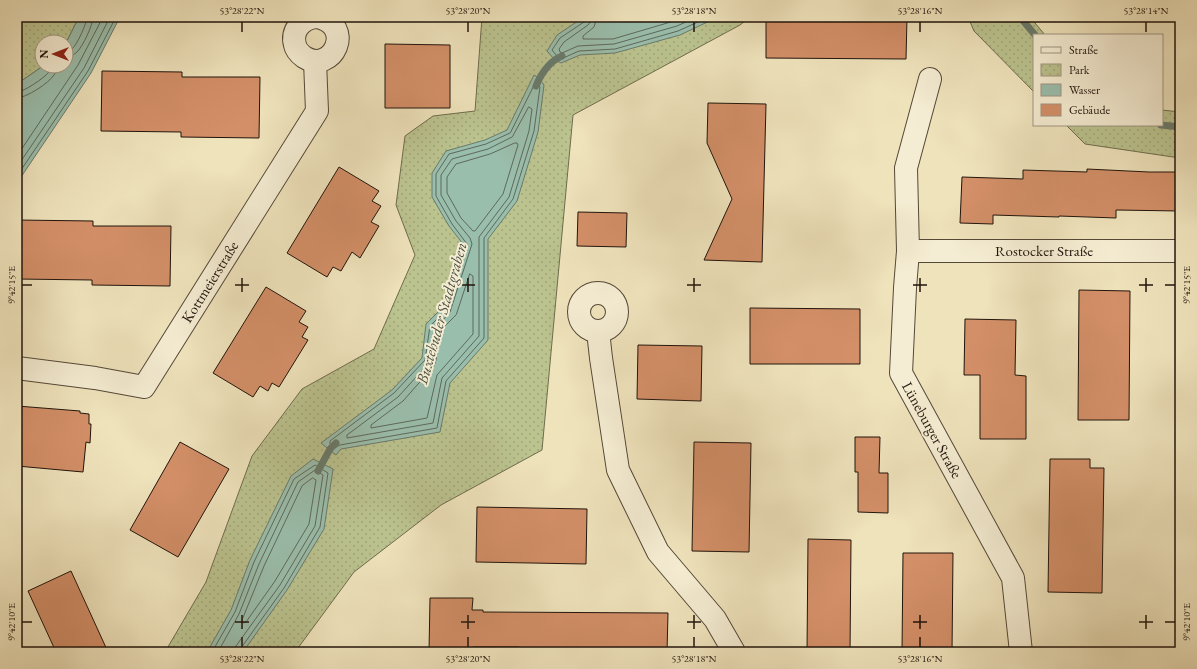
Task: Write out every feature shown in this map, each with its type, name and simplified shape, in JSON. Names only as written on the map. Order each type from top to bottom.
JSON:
[{"type":"street","points":[[316,17],[324,18],[331,23],[336,31],[338,39],[336,47],[331,54],[324,59],[316,61],[307,59],[300,54],[295,47],[294,39],[296,30],[300,23],[307,18],[316,17]]},
{"type":"street","name":"Kottmeierstraße","points":[[17,368],[95,378],[144,387],[317,111],[316,61]]},
{"type":"street","name":"Lüneburger Straße","points":[[930,79],[906,168],[908,252],[901,373],[1013,578],[1021,652]]},
{"type":"street","name":"Rostocker Straße","points":[[908,252],[1180,252]]},
{"type":"street","points":[[598,331],[618,470],[658,552],[715,619],[734,652]]},
{"type":"green space","points":[[17,17],[79,17],[70,34],[34,34],[34,72],[17,84]]},
{"type":"green space","points":[[482,17],[750,17],[740,25],[573,115],[542,450],[441,505],[354,572],[295,652],[165,652],[206,582],[252,456],[302,389],[374,349],[415,255],[396,205],[405,136],[433,116],[475,111]]},
{"type":"green space","points":[[968,17],[1030,17],[1044,34],[1033,34],[1033,91],[974,31]]},
{"type":"green space","points":[[1163,110],[1180,112],[1180,158],[1085,144],[1067,126],[1163,126]]},
{"type":"water","points":[[79,17],[120,17],[91,73],[17,183],[17,84],[34,72],[34,74],[74,74],[74,34],[70,34]]},
{"type":"water","points":[[584,17],[718,17],[680,35],[615,53],[580,55],[561,63],[554,59],[547,51],[557,35]]},
{"type":"water","points":[[534,75],[539,78],[544,85],[538,132],[517,201],[488,239],[488,340],[450,383],[440,432],[341,449],[336,455],[321,443],[392,390],[422,358],[426,324],[442,308],[463,244],[449,226],[432,197],[432,173],[446,151],[485,140],[507,130]]},
{"type":"water","points":[[313,459],[333,469],[324,529],[287,590],[243,652],[207,652],[231,610],[250,560],[291,476]]},
{"type":"building","points":[[766,17],[907,17],[906,59],[766,58]]},
{"type":"building","points":[[385,44],[450,45],[450,108],[385,108]]},
{"type":"building","points":[[102,71],[182,72],[182,77],[260,77],[259,138],[181,137],[181,132],[101,131]]},
{"type":"building","points":[[708,103],[766,104],[762,262],[704,260],[732,199],[707,143]]},
{"type":"building","points":[[339,167],[379,191],[372,201],[381,206],[371,222],[379,226],[360,258],[352,252],[341,271],[333,267],[327,277],[287,253]]},
{"type":"building","points":[[1087,169],[1180,172],[1180,211],[1116,210],[1116,218],[993,215],[993,224],[960,223],[962,177],[1023,179],[1023,170],[1087,172]]},
{"type":"building","points":[[578,212],[627,213],[626,247],[577,246]]},
{"type":"building","points":[[17,220],[93,221],[93,226],[171,226],[170,286],[92,285],[92,280],[17,279]]},
{"type":"building","points":[[266,287],[306,311],[299,322],[308,327],[302,337],[308,340],[279,387],[272,383],[268,391],[260,386],[253,397],[213,373]]},
{"type":"building","points":[[1079,290],[1130,291],[1129,420],[1078,420]]},
{"type":"building","points":[[750,308],[860,309],[860,364],[750,364]]},
{"type":"building","points":[[965,319],[1016,320],[1015,375],[1026,376],[1026,439],[980,439],[980,375],[964,375]]},
{"type":"building","points":[[638,345],[702,346],[701,401],[637,399]]},
{"type":"building","points":[[17,406],[80,411],[80,413],[89,414],[89,424],[91,424],[90,443],[86,442],[83,472],[17,466]]},
{"type":"building","points":[[855,437],[880,437],[879,473],[888,473],[888,513],[858,512],[858,472],[855,472]]},
{"type":"building","points":[[180,442],[229,469],[178,557],[130,530]]},
{"type":"building","points":[[694,442],[751,443],[749,552],[692,551]]},
{"type":"building","points":[[1050,459],[1090,459],[1090,468],[1104,468],[1102,593],[1048,592]]},
{"type":"building","points":[[477,507],[587,509],[586,564],[476,562]]},
{"type":"building","points":[[808,539],[851,540],[850,652],[807,652]]},
{"type":"building","points":[[903,553],[953,553],[952,652],[902,652]]},
{"type":"building","points":[[71,571],[108,652],[56,652],[28,591]]},
{"type":"building","points":[[430,598],[473,598],[472,610],[483,610],[483,612],[668,613],[667,652],[519,652],[519,647],[473,647],[473,652],[429,652]]},
{"type":"waterway","points":[[1020,17],[1034,34]]},
{"type":"waterway","name":"Buxtehuder Stadtgraben","points":[[536,86],[546,68],[562,56]]},
{"type":"waterway","points":[[1163,125],[1180,127]]},
{"type":"waterway","name":"Buxtehuder Stadtgraben","points":[[318,471],[330,449],[336,443]]}]
